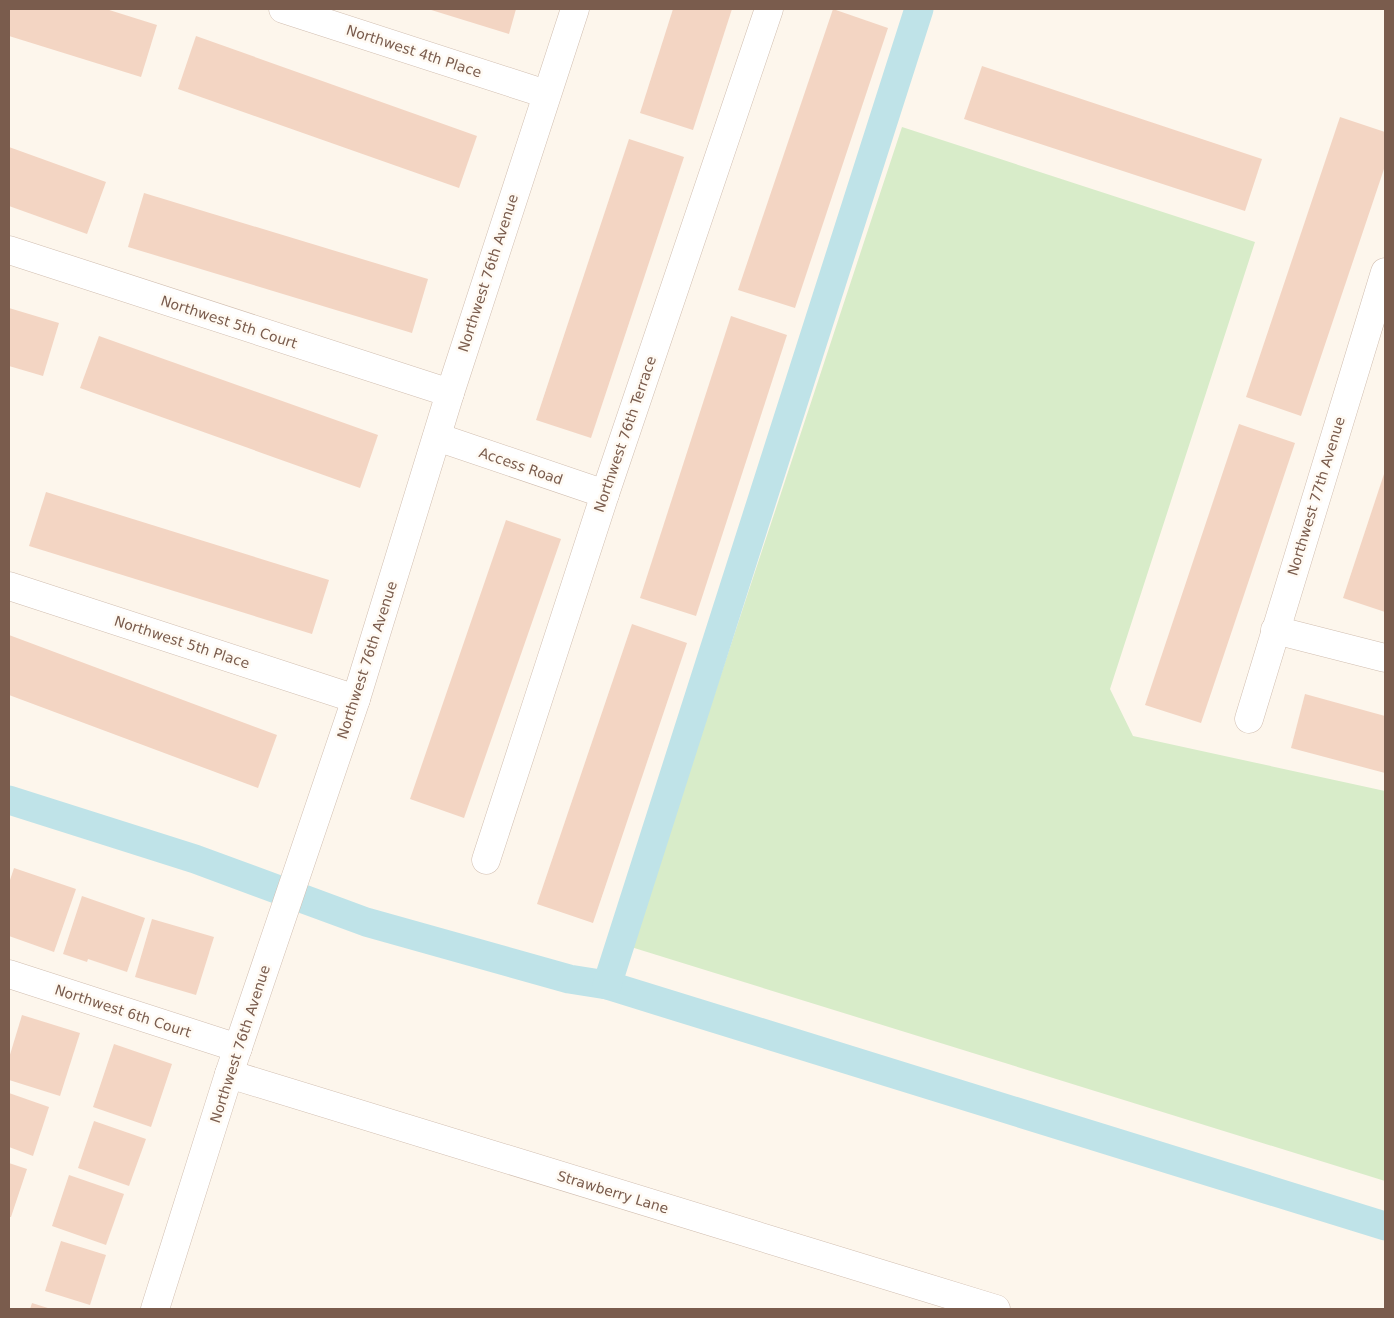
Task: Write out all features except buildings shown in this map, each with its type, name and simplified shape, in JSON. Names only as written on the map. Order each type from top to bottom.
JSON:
[{"type":"street","name":"Northwest 4th Place","points":[[283,9],[546,94]]},
{"type":"street","name":"Northwest 76th Avenue","points":[[155,1309],[229,1074],[356,699],[450,393],[575,9]]},
{"type":"street","name":"Northwest 76th Terrace","points":[[486,860],[605,494],[769,9]]},
{"type":"street","name":"Northwest 5th Court","points":[[9,250],[450,393]]},
{"type":"street","name":"Northwest 77th Avenue","points":[[1249,720],[1385,272]]},
{"type":"street","name":"Access Road","points":[[437,437],[605,494]]},
{"type":"street","name":"Northwest 5th Place","points":[[9,586],[356,699]]},
{"type":"street","points":[[1275,630],[1385,658]]},
{"type":"street","name":"Northwest 6th Court","points":[[9,974],[238,1048]]},
{"type":"street","name":"Strawberry Lane","points":[[229,1074],[996,1309]]},
{"type":"green space","points":[[902,127],[1255,242],[1110,689],[1133,736],[1385,791],[1385,1181],[631,947]]},
{"type":"waterway","points":[[607,985],[919,9]]},
{"type":"waterway","points":[[9,800],[195,859],[366,922],[569,979],[607,985],[1385,1226]]}]
